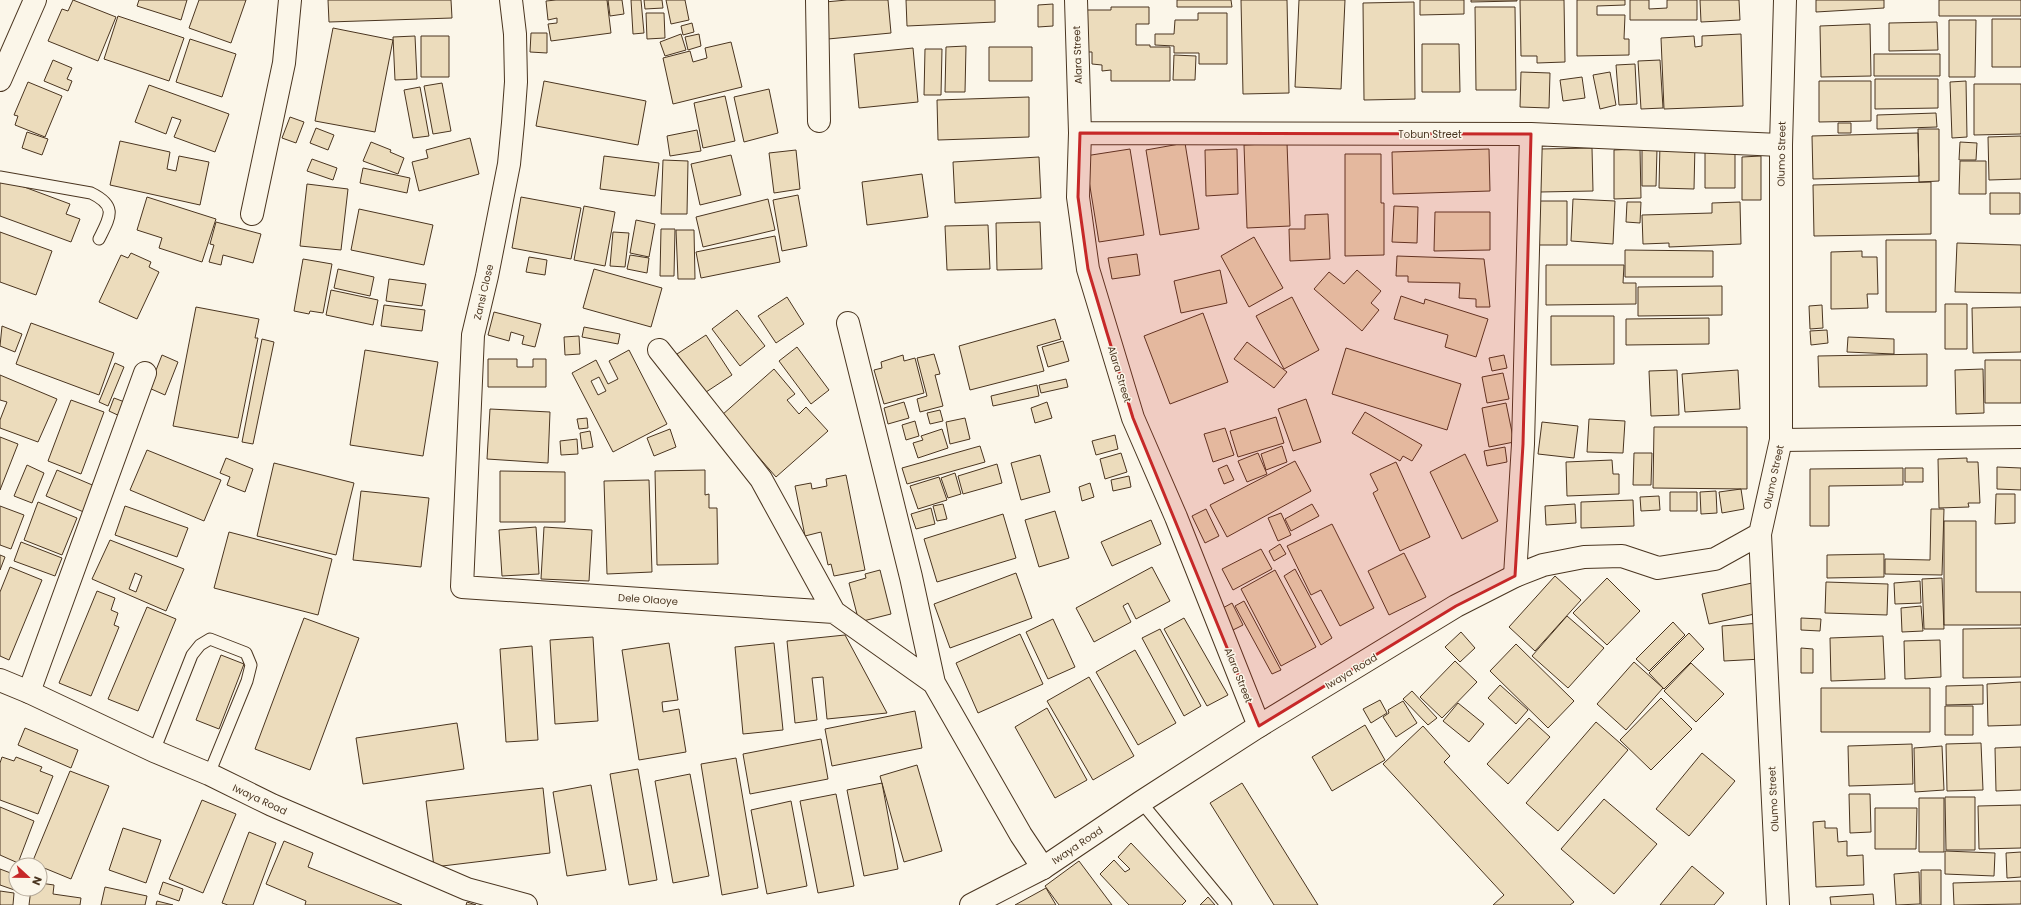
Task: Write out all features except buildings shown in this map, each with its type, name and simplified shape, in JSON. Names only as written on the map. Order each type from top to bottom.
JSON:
[{"type":"street","points":[[0,80],[35,0]]},
{"type":"street","points":[[252,214],[284,63],[290,0]]},
{"type":"street","name":"Zansi Close","points":[[462,587],[472,335],[487,276],[509,164],[514,117],[516,82],[511,0]]},
{"type":"street","points":[[817,0],[819,121]]},
{"type":"street","name":"Alara Street","points":[[1076,0],[1080,133],[1078,197],[1088,269],[1133,418],[1176,517],[1259,726]]},
{"type":"street","name":"Olumo Street","points":[[1778,905],[1760,534],[1781,440],[1781,145],[1784,0]]},
{"type":"street","name":"Tobun Street","points":[[1080,133],[1531,134],[1781,145]]},
{"type":"street","points":[[1515,576],[1523,444],[1531,134]]},
{"type":"street","points":[[848,323],[911,577],[934,683],[1021,836],[1043,868]]},
{"type":"street","points":[[659,350],[761,478],[834,612],[934,683]]},
{"type":"street","points":[[29,692],[145,374]]},
{"type":"street","points":[[1781,440],[2021,437]]},
{"type":"street","name":"Iwaya Road","points":[[971,905],[1043,868],[1140,802],[1259,726],[1456,606],[1515,576],[1543,565],[1584,557],[1622,556],[1658,568],[1715,559],[1760,534]]},
{"type":"street","name":"Dele Olaoye","points":[[462,587],[834,612]]},
{"type":"street","name":"Iwaya Road","points":[[0,680],[29,692],[154,751],[209,774],[272,806],[467,889],[526,905]]},
{"type":"lane","points":[[0,177],[91,193],[104,199],[109,207],[109,219],[99,239]]},
{"type":"lane","points":[[154,751],[192,655],[200,645],[210,639],[246,653],[251,665],[247,681],[209,774]]},
{"type":"lane","points":[[1140,802],[1226,905]]},
{"type":"highlighted area","points":[[1080,133],[1531,134],[1523,444],[1515,576],[1456,606],[1259,726],[1133,418],[1107,333],[1088,269],[1078,197]]}]
